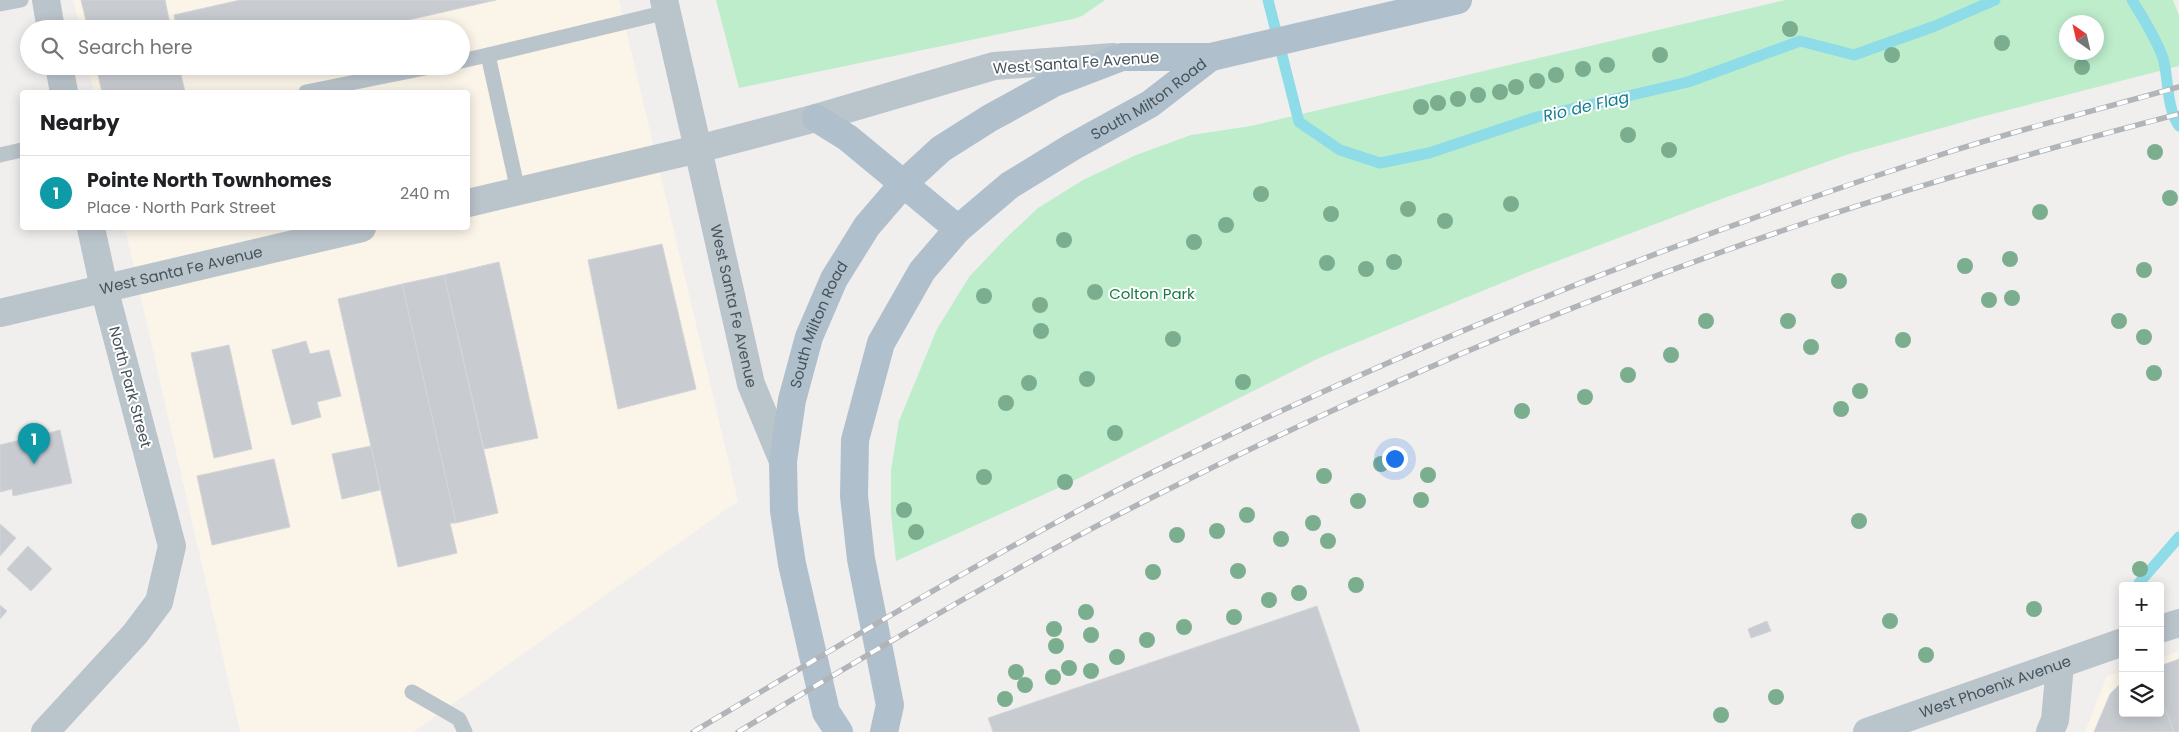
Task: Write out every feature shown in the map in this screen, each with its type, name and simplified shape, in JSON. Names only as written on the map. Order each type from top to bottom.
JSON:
[{"type":"main road","name":"West Santa Fe Avenue","points":[[1122,57],[1211,57],[1458,0]]},
{"type":"main road","name":"South Milton Road","points":[[839,732],[826,712],[792,564],[784,511],[783,461],[792,400],[809,337],[834,279],[867,226],[904,184],[941,149],[990,118],[1054,83],[1122,57]]},
{"type":"main road","name":"South Milton Road","points":[[884,732],[890,705],[861,559],[854,496],[855,440],[881,343],[922,271],[958,228],[1010,185],[1072,147],[1150,104],[1211,57]]},
{"type":"main road","points":[[816,118],[848,138],[958,228]]},
{"type":"street","points":[[46,0],[49,20]]},
{"type":"street","points":[[666,6],[698,149]]},
{"type":"street","name":"West Santa Fe Avenue","points":[[470,203],[698,149],[816,118],[994,66],[1122,57]]},
{"type":"street","points":[[61,75],[64,90]]},
{"type":"street","name":"West Santa Fe Avenue","points":[[698,149],[751,384],[783,461]]},
{"type":"street","name":"North Park Street","points":[[45,732],[135,634],[159,602],[172,546],[104,288],[91,230]]},
{"type":"street","name":"West Santa Fe Avenue","points":[[0,313],[353,230]]},
{"type":"street","points":[[2164,628],[2179,623]]},
{"type":"street","name":"West Phoenix Avenue","points":[[1868,732],[2119,643]]},
{"type":"street","points":[[2050,732],[2055,720],[2060,665]]},
{"type":"lane","points":[[0,4],[21,0]]},
{"type":"lane","points":[[470,59],[666,6]]},
{"type":"lane","points":[[488,55],[518,191]]},
{"type":"lane","points":[[316,90],[390,75]]},
{"type":"lane","points":[[0,155],[20,150]]},
{"type":"lane","points":[[412,692],[459,719],[465,732]]},
{"type":"shaded area","points":[[73,0],[619,0],[738,501],[413,732],[240,732],[125,230],[470,230],[470,90],[94,90],[90,75],[470,75],[470,20],[78,20]]},
{"type":"shaded area","points":[[2179,651],[2179,732],[2085,732],[2107,676],[2119,672],[2119,717],[2164,717],[2164,657]]},
{"type":"green space","points":[[716,0],[1105,0],[1082,16],[1073,19],[739,88]]},
{"type":"green space","name":"Colton Park","points":[[1785,0],[2173,0],[2179,15],[2179,66],[1981,117],[1849,154],[1724,198],[1531,271],[1319,358],[1065,485],[896,561],[891,513],[891,470],[899,421],[937,329],[969,277],[1038,208],[1083,180],[1136,155],[1191,135],[1251,126]]},
{"type":"building","points":[[81,0],[165,0],[169,20],[86,20]]},
{"type":"building","points":[[240,0],[496,0],[408,20],[175,20],[174,15]]},
{"type":"building","points":[[98,75],[181,75],[185,90],[102,90]]},
{"type":"building","points":[[662,244],[696,389],[618,409],[588,260]]},
{"type":"building","points":[[499,262],[538,438],[484,449],[444,275]]},
{"type":"building","points":[[444,275],[498,513],[456,523],[402,284]]},
{"type":"building","points":[[402,284],[456,523],[450,523],[457,553],[398,567],[338,299]]},
{"type":"building","points":[[306,341],[310,354],[329,350],[341,396],[317,402],[321,417],[292,425],[272,350]]},
{"type":"building","points":[[229,345],[252,449],[214,458],[191,353]]},
{"type":"building","points":[[60,430],[72,483],[13,496],[12,489],[0,492],[0,445]]},
{"type":"building","points":[[371,446],[380,490],[342,499],[332,454]]},
{"type":"building","points":[[274,459],[290,527],[212,545],[197,476]]},
{"type":"building","points":[[0,524],[16,538],[0,556]]},
{"type":"building","points":[[28,546],[52,569],[31,591],[7,569]]},
{"type":"building","points":[[0,605],[7,611],[0,619]]},
{"type":"building","points":[[1317,606],[1360,732],[993,732],[988,718]]},
{"type":"building","points":[[1767,621],[1771,631],[1751,638],[1748,629]]},
{"type":"building","points":[[2179,659],[2179,732],[2174,732],[2164,706],[2164,665]]},
{"type":"building","points":[[2119,685],[2119,717],[2164,717],[2164,706],[2174,732],[2094,732],[2110,694]]},
{"type":"waterway","name":"Rio de Flag","points":[[1268,0],[1299,122],[1340,150],[1380,163],[1429,153],[1537,117],[1688,82],[1800,41],[1854,55],[1935,26],[1995,0]]},
{"type":"waterway","name":"Rio de Flag","points":[[2132,0],[2153,36],[2163,58],[2170,102],[2179,126]]},
{"type":"waterway","points":[[2140,582],[2179,537]]},
{"type":"railway","points":[[693,732],[922,597],[1096,501],[1251,425],[1445,338],[1642,259],[1842,187],[2002,136],[2179,87]]},
{"type":"railway","points":[[738,732],[949,607],[1110,519],[1323,415],[1485,344],[1648,279],[1814,220],[1996,164],[2179,114]]},
{"type":"place","name":"Pointe North Townhomes","points":[[34,464]]}]
